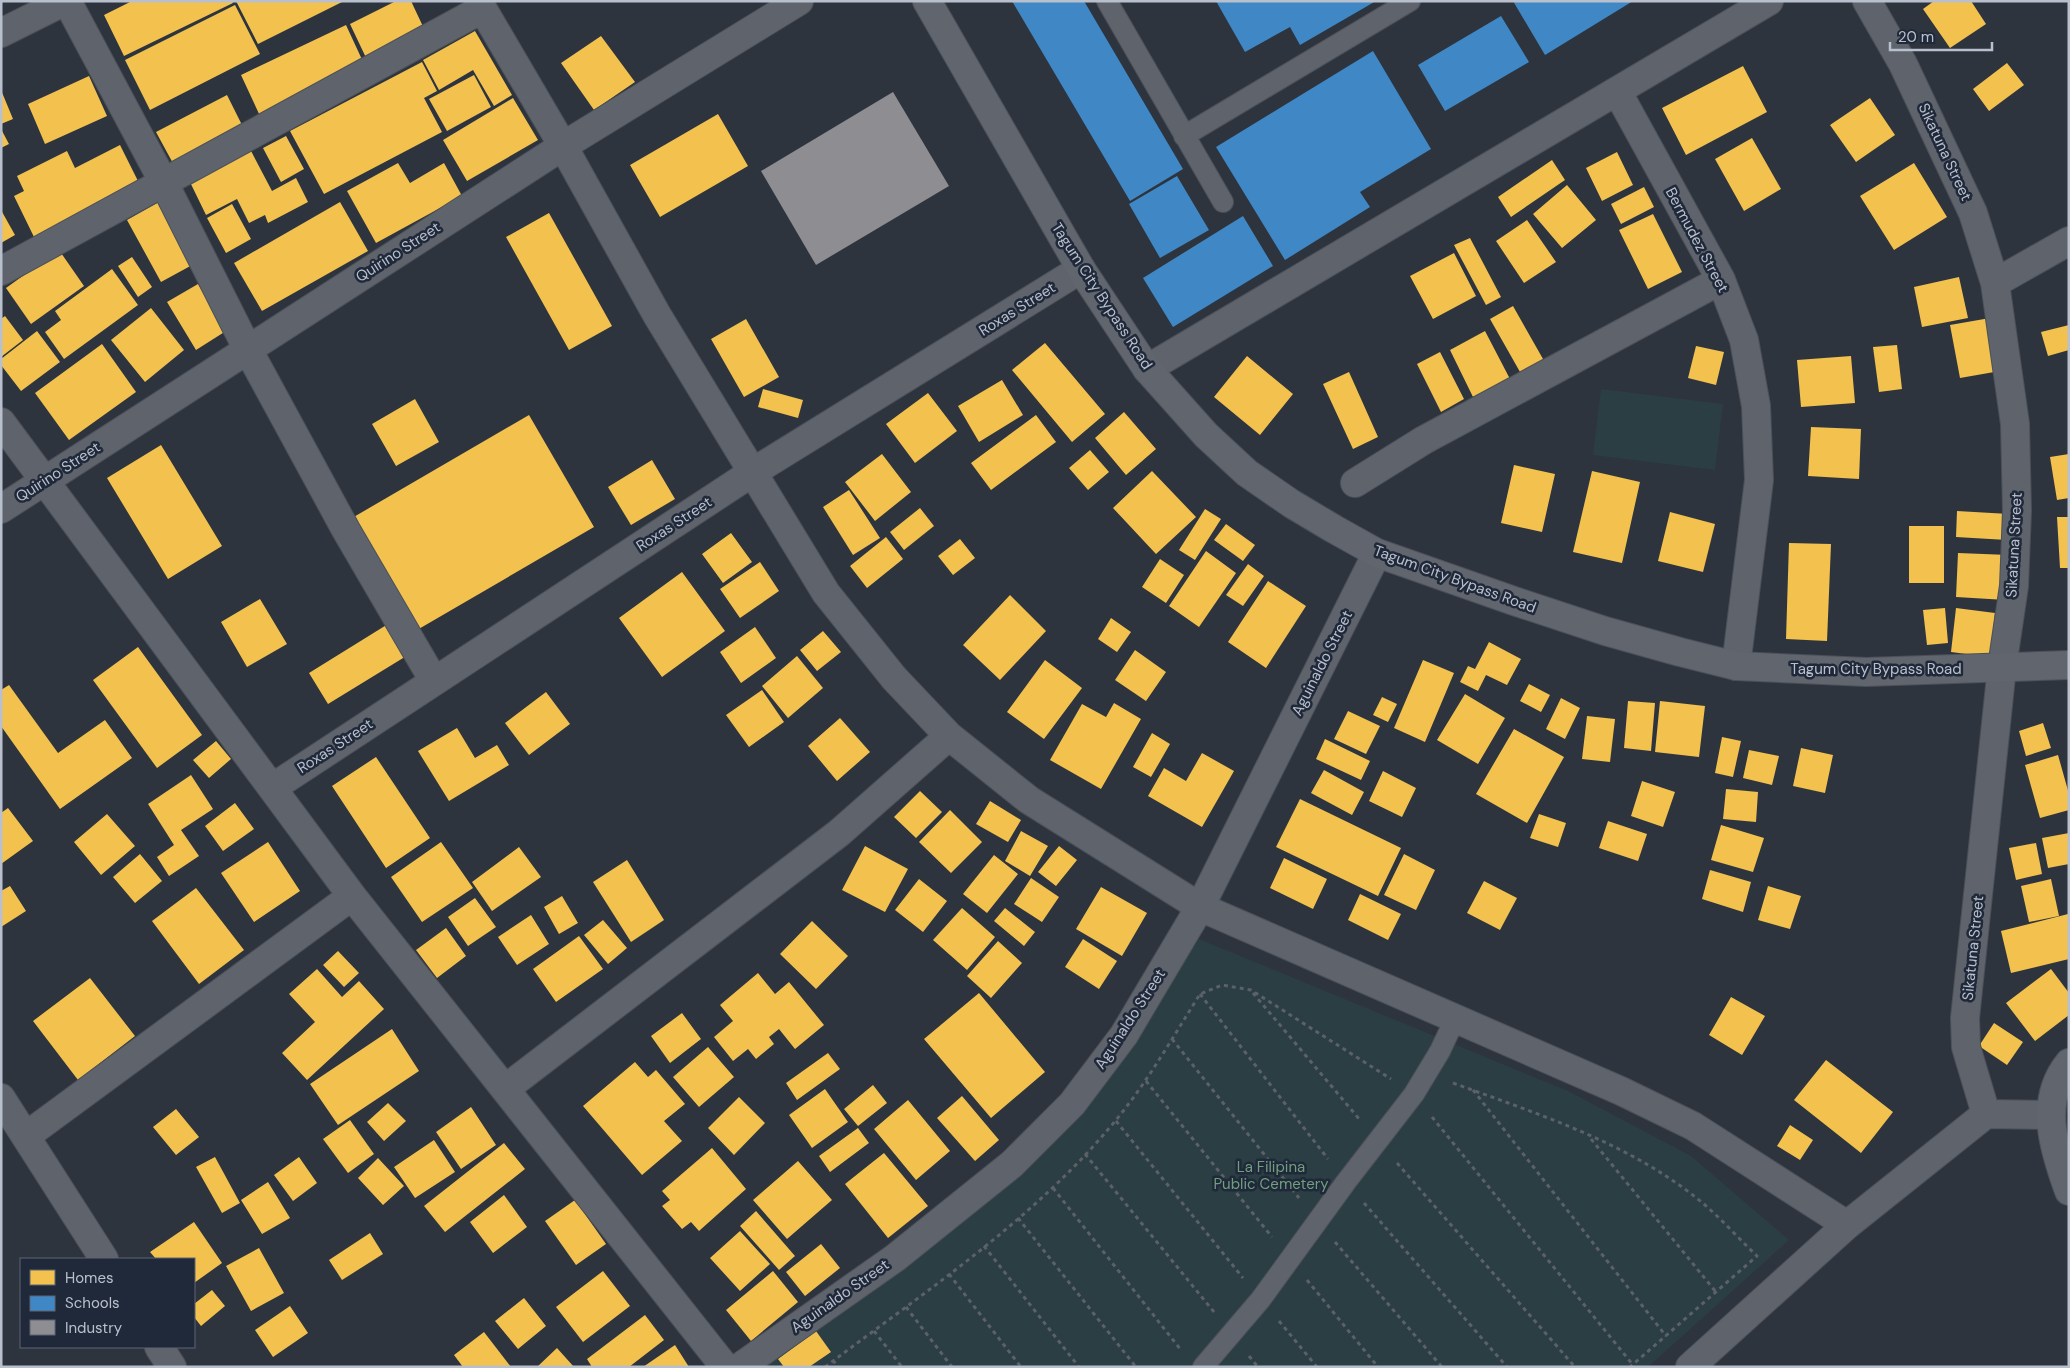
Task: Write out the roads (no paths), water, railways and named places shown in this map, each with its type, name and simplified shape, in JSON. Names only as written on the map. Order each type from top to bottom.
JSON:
[{"type":"main road","name":"Tagum City Bypass Road","points":[[927,1],[1081,269],[1147,369],[1206,435],[1247,473],[1292,504],[1377,553],[1605,631],[1736,666],[1866,672],[2069,665]]},
{"type":"main road","points":[[2069,1062],[2054,1092],[2051,1115],[2053,1138],[2064,1164],[2069,1192]]},
{"type":"street","points":[[1,33],[66,1],[164,183],[247,348],[346,530],[434,681]]},
{"type":"street","name":"Quirino Street","points":[[1,509],[247,348],[563,146],[799,1]]},
{"type":"street","points":[[1147,369],[1769,1]]},
{"type":"street","name":"Sikatuna Street","points":[[1867,1],[1903,64],[1947,154],[1973,213],[1995,283],[2015,424],[2017,511],[2014,586],[2002,667],[1965,1018],[1966,1047],[1986,1114]]},
{"type":"street","points":[[1,271],[164,183],[480,5],[563,146],[657,316],[826,593],[894,678],[949,736],[1029,800],[1200,907],[1621,1090],[1693,1126],[1847,1225]]},
{"type":"street","name":"Bermudez Street","points":[[1617,91],[1721,280],[1744,340],[1756,406],[1759,480],[1736,666]]},
{"type":"street","points":[[1995,283],[2069,241]]},
{"type":"street","name":"Roxas Street","points":[[272,788],[753,472],[1081,269]]},
{"type":"street","points":[[1355,483],[1424,440],[1721,280]]},
{"type":"street","points":[[1,422],[352,896],[725,1367]]},
{"type":"street","name":"Aguinaldo Street","points":[[740,1367],[895,1258],[1019,1157],[1072,1104],[1124,1034],[1200,907],[1377,553]]},
{"type":"street","points":[[505,1089],[839,833],[949,736]]},
{"type":"street","points":[[26,1136],[352,896]]},
{"type":"street","points":[[1,1098],[103,1258]]},
{"type":"street","points":[[1690,1367],[1847,1225],[1986,1114],[2051,1115]]},
{"type":"street","points":[[160,1348],[172,1367]]},
{"type":"lane","points":[[1107,1],[1223,202]]},
{"type":"lane","points":[[1184,136],[1410,1]]},
{"type":"lane","points":[[1203,1367],[1261,1299],[1346,1182],[1414,1094],[1428,1073],[1455,1019]]},
{"type":"park label","name":"La Filipina Public Cemetery","points":[[1271,1176]]}]
